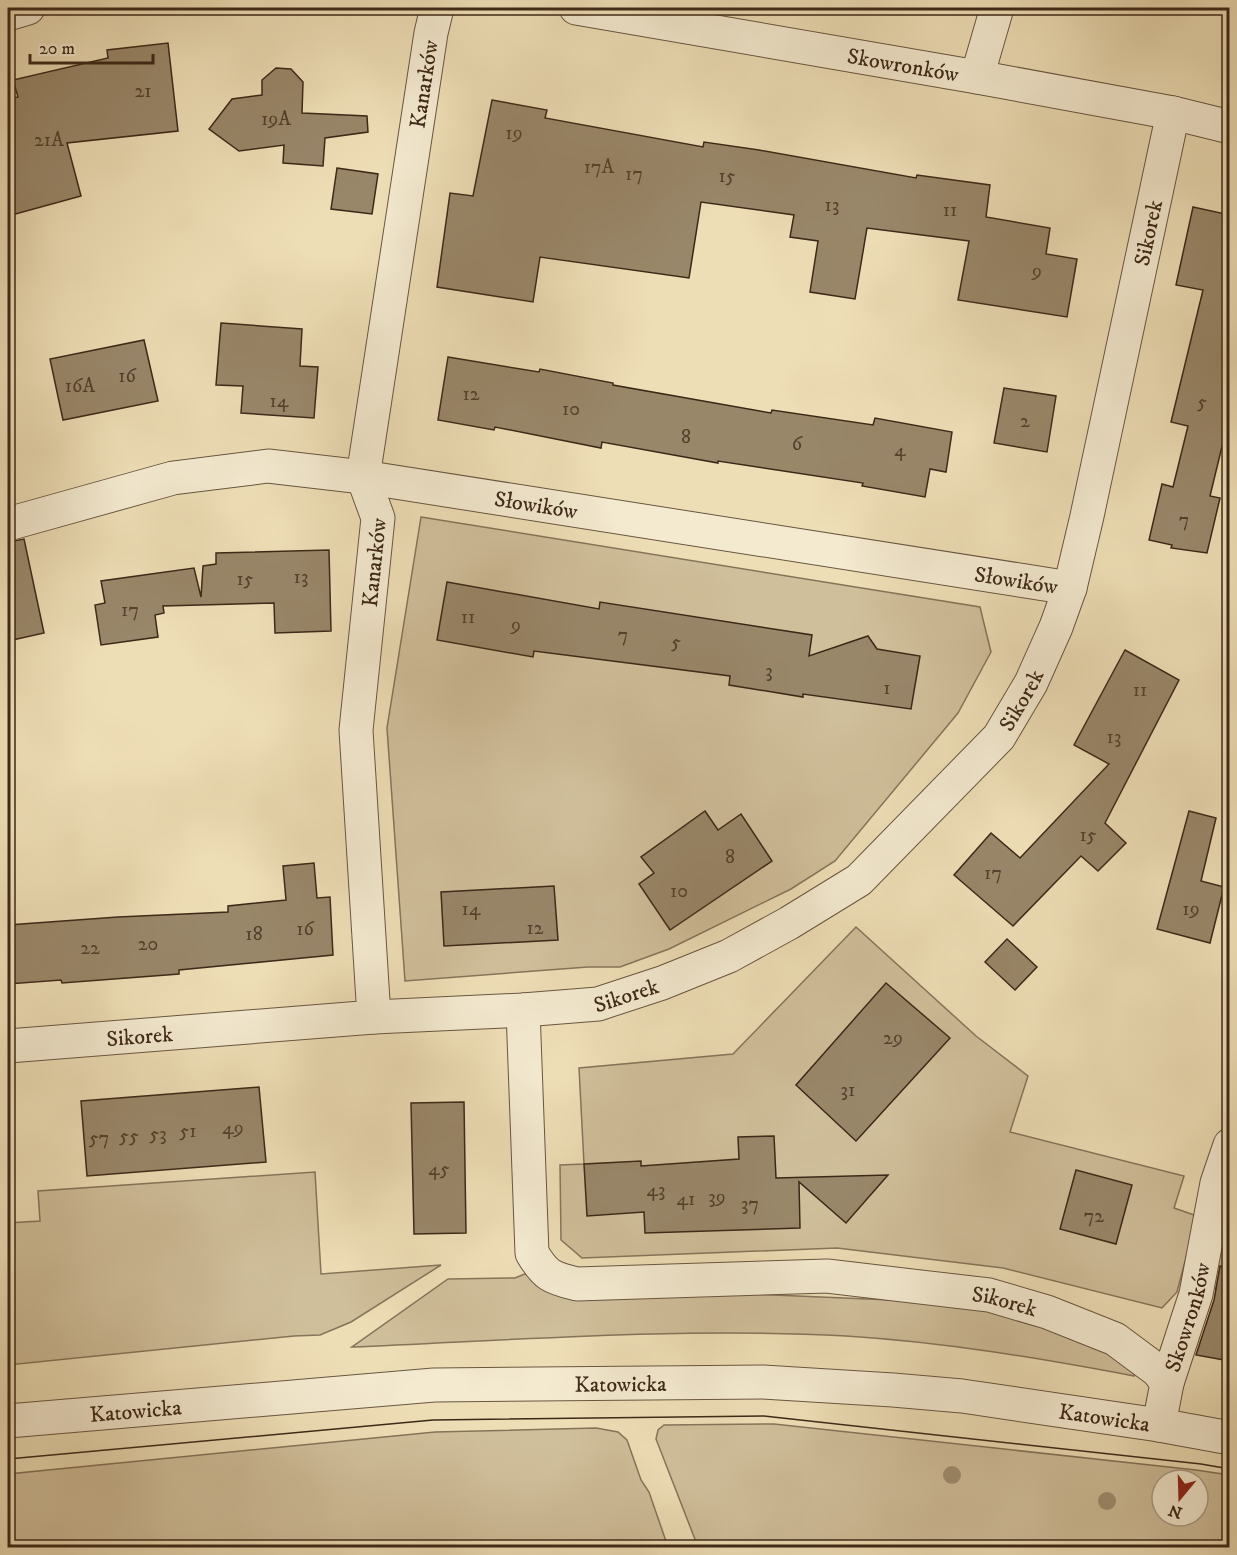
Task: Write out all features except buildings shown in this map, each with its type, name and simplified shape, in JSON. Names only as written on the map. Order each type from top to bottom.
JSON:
[{"type":"street","points":[[8,14],[28,8]]},
{"type":"street","name":"Kanarków","points":[[374,1017],[356,730],[378,518],[363,477],[431,33],[437,8]]},
{"type":"street","name":"Skowronków","points":[[576,8],[977,77],[1173,113],[1230,127]]},
{"type":"street","points":[[977,77],[997,8]]},
{"type":"street","name":"Sikorek","points":[[8,1046],[374,1017],[598,1004],[662,983],[729,956],[859,880],[999,737],[1030,683],[1056,627],[1070,588],[1173,113]]},
{"type":"street","name":"Słowików","points":[[8,524],[173,478],[267,466],[363,477],[1070,588]]},
{"type":"street","name":"Sikorek","points":[[523,1010],[532,1252],[542,1270],[557,1280],[577,1284],[827,1276],[988,1295],[1047,1312],[1114,1339],[1151,1365],[1167,1383]]},
{"type":"street","name":"Skowronków","points":[[1167,1383],[1196,1294],[1217,1183],[1230,1145]]},
{"type":"street","name":"Katowicka","points":[[8,1421],[434,1385],[763,1382],[962,1396],[1159,1425],[1230,1438]]},
{"type":"street","points":[[1159,1425],[1167,1383]]},
{"type":"shaded area","points":[[421,517],[980,607],[991,652],[958,713],[835,861],[791,889],[669,949],[620,967],[588,967],[405,981],[387,728]]},
{"type":"shaded area","points":[[856,927],[976,1036],[1028,1076],[1010,1132],[1184,1176],[1174,1208],[1197,1216],[1177,1292],[1162,1308],[1003,1268],[837,1248],[582,1258],[561,1240],[560,1165],[584,1164],[579,1068],[733,1054]]},
{"type":"shaded area","points":[[315,1172],[321,1274],[441,1265],[351,1322],[320,1335],[8,1365],[8,1223],[40,1221],[38,1191]]},
{"type":"shaded area","points":[[1229,1219],[1229,1291],[1208,1287]]},
{"type":"shaded area","points":[[527,1273],[750,1294],[891,1300],[1008,1314],[1085,1340],[1134,1369],[1134,1376],[955,1347],[846,1336],[661,1334],[352,1347],[448,1279],[515,1278]]},
{"type":"shaded area","points":[[774,1424],[1178,1468],[1150,1468],[1150,1528],[1210,1528],[1210,1472],[1229,1475],[1229,1547],[698,1547],[656,1439],[658,1430],[664,1425]]},
{"type":"shaded area","points":[[596,1428],[618,1432],[627,1440],[641,1480],[649,1492],[668,1547],[8,1547],[8,1474],[435,1432]]},
{"type":"tram line","points":[[8,1459],[433,1420],[764,1416],[1230,1469]]}]
